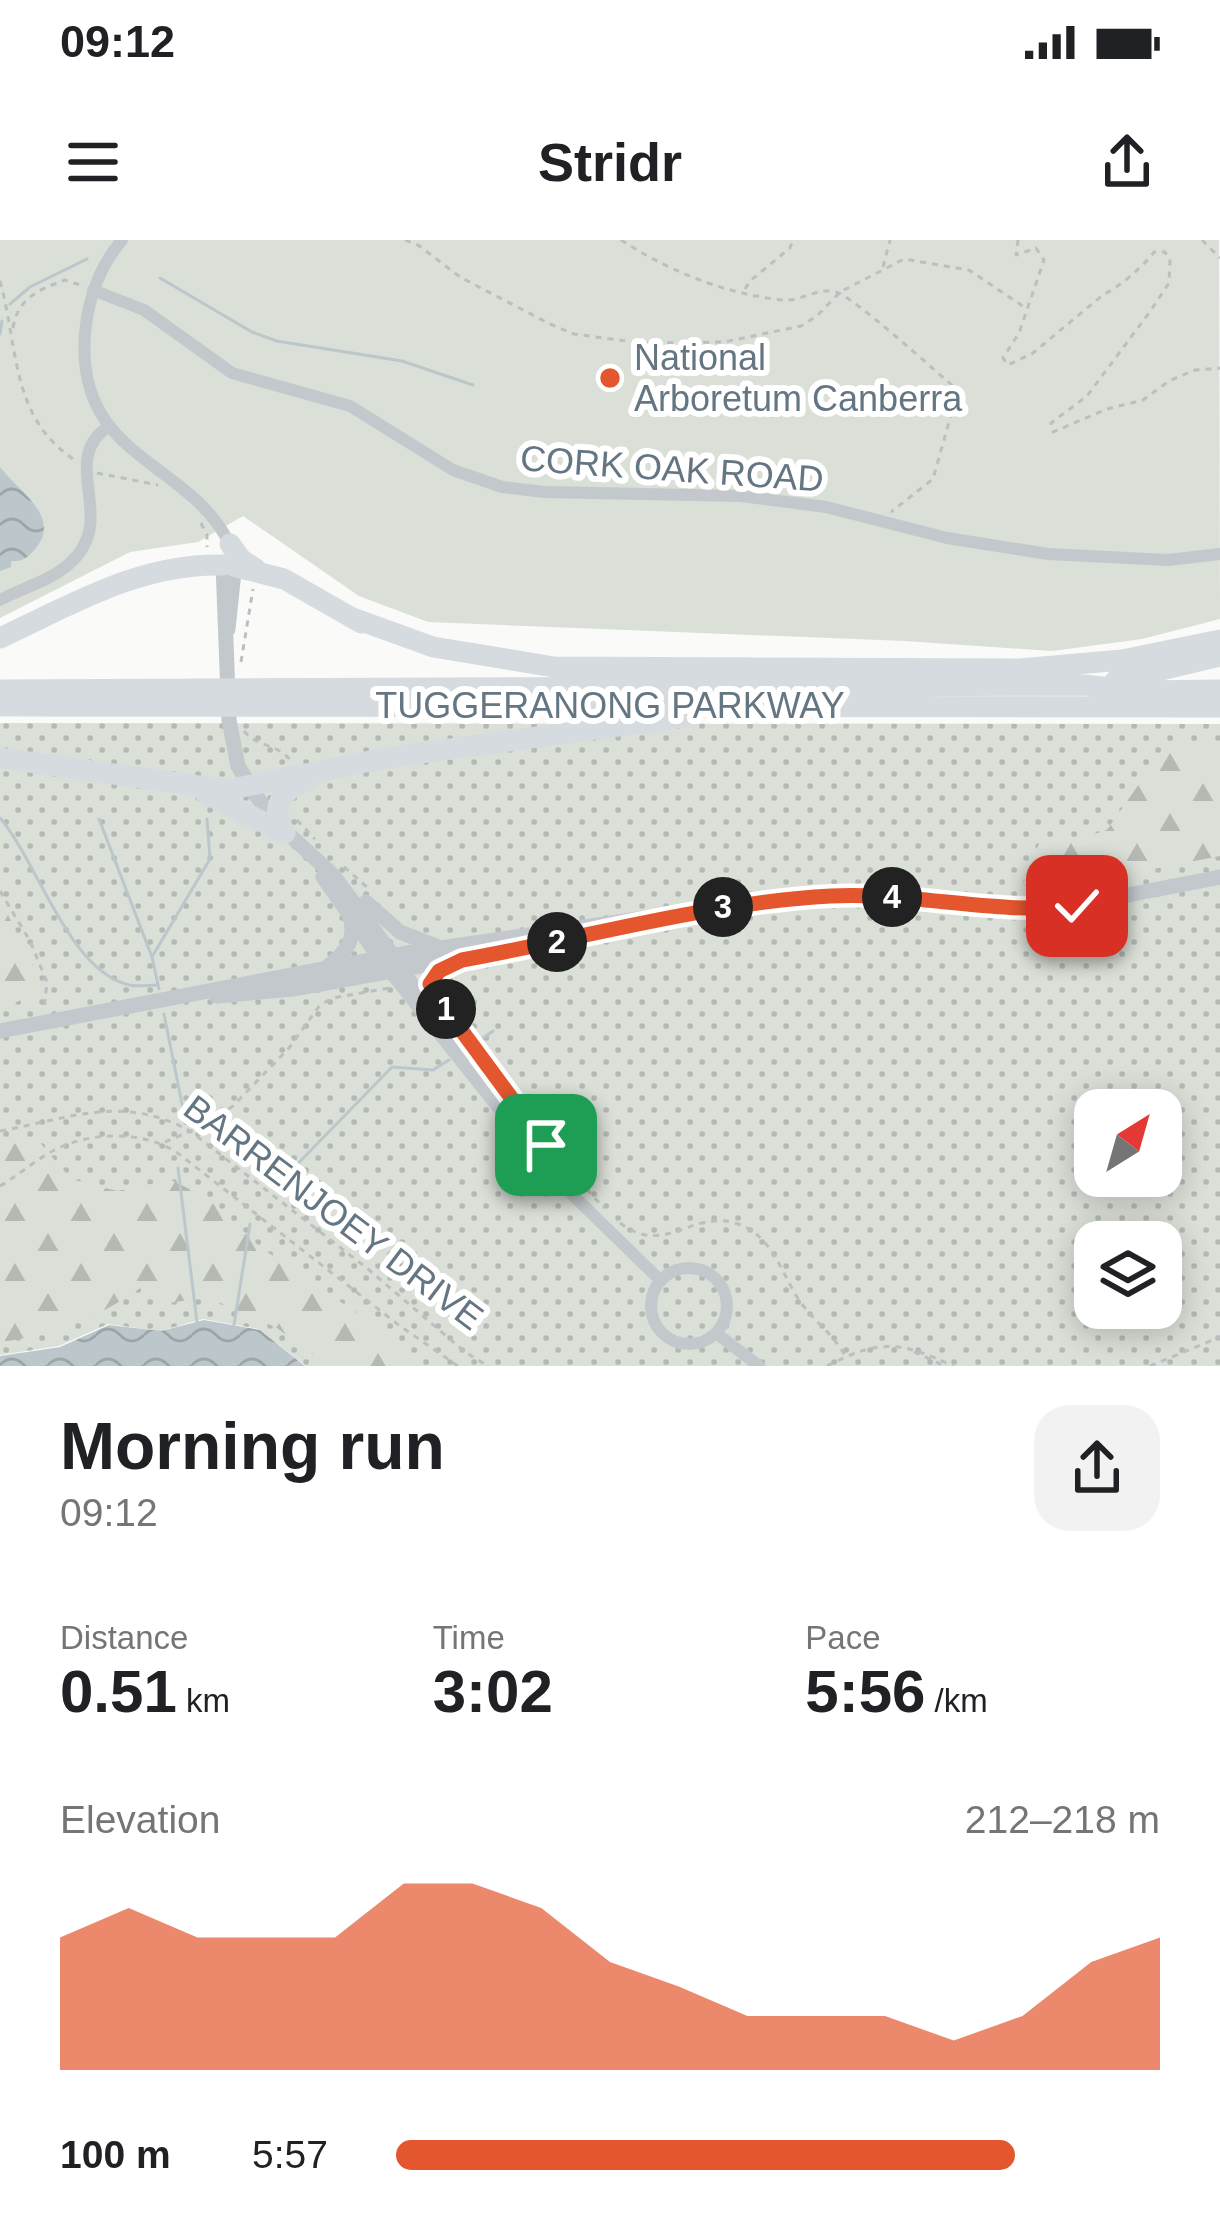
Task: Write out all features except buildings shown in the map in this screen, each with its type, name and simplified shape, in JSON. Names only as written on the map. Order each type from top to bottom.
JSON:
[{"type":"highway","points":[[0,638],[125,580],[222,554],[300,587],[412,649],[490,670],[736,689]]},
{"type":"highway","points":[[353,618],[433,647],[503,661],[571,667],[1020,669],[1122,660],[1220,640]]},
{"type":"highway","points":[[1084,685],[1220,656]]},
{"type":"highway","points":[[1084,685],[1141,691],[1220,690]]},
{"type":"highway","name":"TUGGERANONG PARKWAY","points":[[250,699],[1084,685]]},
{"type":"highway","name":"TUGGERANONG PARKWAY","points":[[0,690],[206,699]]},
{"type":"highway","name":"TUGGERANONG PARKWAY","points":[[0,706],[250,699],[1220,707]]},
{"type":"highway","points":[[0,758],[213,790],[577,730],[804,705]]},
{"type":"highway","points":[[292,840],[277,816],[282,795],[325,772]]},
{"type":"highway","points":[[175,783],[220,798],[292,840]]},
{"type":"street","points":[[122,240],[93,290],[86,324],[93,394],[109,426],[130,450],[201,506],[222,554],[230,733],[248,786],[561,1185],[661,1281]]},
{"type":"street","name":"CORK OAK ROAD","points":[[93,290],[144,310],[232,373],[350,406],[453,470],[490,484],[545,492],[741,496],[1048,554],[1168,560],[1220,554]]},
{"type":"street","points":[[0,600],[65,567],[80,551],[91,522],[86,467],[89,442],[109,426]]},
{"type":"street","points":[[292,840],[400,932],[446,947]]},
{"type":"street","points":[[323,865],[393,968],[433,1009]]},
{"type":"street","points":[[190,997],[225,986],[325,969],[393,968],[446,947],[760,901],[835,896],[1061,908],[1220,877]]},
{"type":"street","points":[[325,969],[346,950],[353,928],[349,915]]},
{"type":"street","points":[[0,1030],[190,997],[293,989],[642,926],[661,918]]},
{"type":"street","points":[[462,960],[434,977],[428,997],[488,1094]]},
{"type":"street","points":[[688,1268],[717,1281],[727,1304],[716,1334],[692,1345],[661,1332],[651,1307],[661,1281],[688,1268]]},
{"type":"street","points":[[716,1334],[759,1366]]},
{"type":"path","points":[[405,240],[460,277],[550,324],[574,334],[641,344],[724,342],[801,326],[840,292],[904,259],[969,270],[1028,310]]},
{"type":"path","points":[[621,240],[700,282],[745,291],[753,298],[783,300],[813,290],[840,292],[958,390],[933,479],[879,519]]},
{"type":"path","points":[[745,291],[749,280],[790,248],[793,240]]},
{"type":"path","points":[[883,268],[890,240]]},
{"type":"path","points":[[1018,240],[1018,257],[1034,248],[1044,257],[1028,310],[1004,357],[1008,365],[1033,353],[1104,294],[1118,289],[1154,252],[1163,251],[1169,257],[1168,283],[1159,298],[1087,396],[1051,423],[1053,432],[1143,400],[1195,370],[1220,368]]},
{"type":"path","points":[[1202,240],[1220,258]]},
{"type":"path","points":[[12,335],[16,309],[35,291],[65,280],[93,290]]},
{"type":"path","points":[[0,281],[17,380],[35,423],[50,441],[86,467],[167,491]]},
{"type":"path","points":[[0,338],[12,335]]},
{"type":"path","points":[[193,514],[207,535],[206,548],[200,553],[222,554]]},
{"type":"path","points":[[0,891],[30,940],[47,982],[46,1021]]},
{"type":"path","points":[[164,1144],[221,1115],[247,1093],[320,1005],[393,968]]},
{"type":"path","points":[[466,1038],[546,1145],[622,1225],[655,1238],[705,1222],[734,1222],[749,1229],[767,1243],[801,1303],[829,1329],[845,1357]]},
{"type":"path","name":"BARRENJOEY DRIVE","points":[[0,1131],[101,1110],[134,1109],[162,1116],[190,1132],[488,1366]]},
{"type":"path","points":[[0,1186],[54,1150],[87,1139],[134,1137],[164,1144],[458,1366]]},
{"type":"path","points":[[1150,1366],[1220,1337]]},
{"type":"path","points":[[827,1366],[875,1346],[909,1348],[953,1366]]},
{"type":"path","points":[[909,1348],[945,1366]]},
{"type":"green space","name":"National Arboretum Canberra","points":[[0,240],[1219,240],[1220,619],[1142,639],[1052,651],[428,622],[359,596],[243,516],[198,542],[130,552],[0,618]]},
{"type":"green space","points":[[0,723],[1220,724],[1220,1366],[306,1366],[259,1329],[203,1319],[160,1331],[108,1324],[59,1346],[0,1355]]},
{"type":"green space","points":[[1220,744],[1220,856],[1071,885],[1023,884],[1040,841],[1068,842],[1107,830],[1164,748]]},
{"type":"green space","points":[[0,899],[45,990],[0,1009]]},
{"type":"green space","points":[[36,1138],[71,1179],[117,1191],[171,1180],[206,1197],[260,1247],[354,1311],[421,1366],[328,1366],[277,1328],[207,1297],[169,1303],[142,1287],[75,1324],[0,1342],[0,1147]]},
{"type":"water","points":[[0,467],[35,505],[44,526],[32,552],[0,571]]},
{"type":"water","points":[[204,1320],[260,1330],[305,1366],[0,1366],[0,1356],[60,1347],[109,1325],[161,1331]]},
{"type":"waterway","points":[[10,304],[30,287],[87,259]]},
{"type":"waterway","points":[[160,278],[252,332],[277,341],[402,361],[473,385]]},
{"type":"waterway","points":[[0,334],[2,321]]},
{"type":"waterway","points":[[0,818],[89,959],[129,985],[158,985]]},
{"type":"waterway","points":[[99,819],[152,957]]},
{"type":"waterway","points":[[159,989],[152,957],[210,859],[207,819]]},
{"type":"waterway","points":[[164,1014],[183,1109]]},
{"type":"waterway","points":[[476,1043],[493,1031]]},
{"type":"waterway","points":[[277,1185],[392,1067],[433,1070],[449,1060]]},
{"type":"waterway","points":[[178,1168],[197,1322]]},
{"type":"waterway","points":[[234,1325],[250,1224]]},
{"type":"place","name":"National Arboretum Canberra","points":[[610,378]]},
{"type":"route","points":[[546,1145],[430,984],[442,969],[462,960],[760,901],[875,896],[1016,908],[1077,906]]}]
